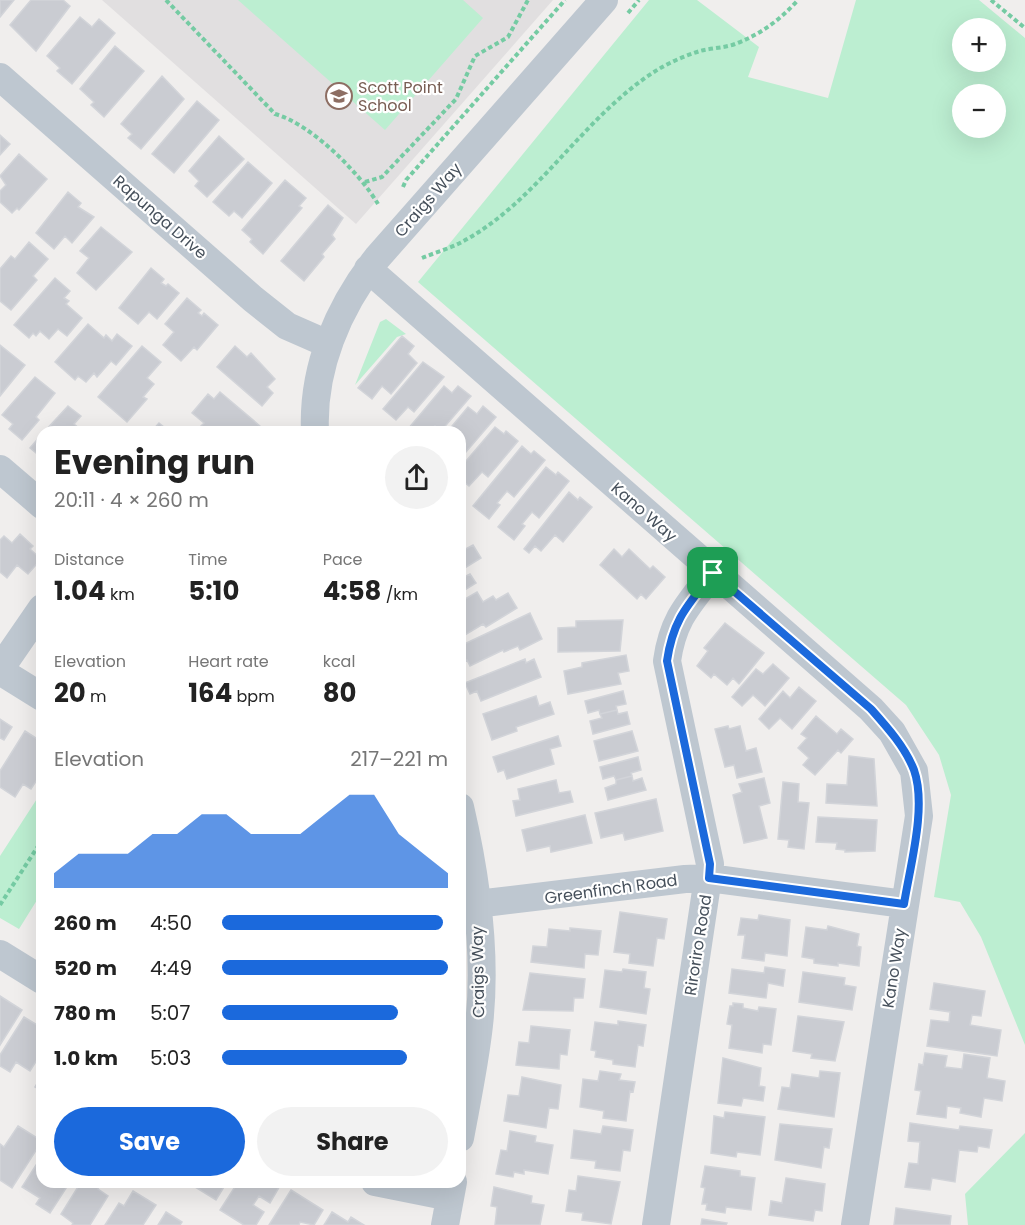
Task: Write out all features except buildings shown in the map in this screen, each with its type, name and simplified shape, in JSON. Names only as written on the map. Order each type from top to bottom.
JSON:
[{"type":"street","name":"Craigs Way","points":[[315,426],[316,399],[328,344],[340,314],[368,269],[604,0]]},
{"type":"street","name":"Rapunga Drive","points":[[0,77],[253,299],[287,326],[328,344]]},
{"type":"street","name":"Kano Way","points":[[368,269],[871,709],[892,732],[914,771],[919,816],[855,1225]]},
{"type":"street","points":[[0,469],[36,500]]},
{"type":"street","name":"Riroriro Road","points":[[656,1225],[710,864],[667,661],[671,634],[684,610],[713,573]]},
{"type":"street","points":[[36,617],[0,670],[36,693]]},
{"type":"street","name":"Craigs Way","points":[[466,832],[469,844],[468,905],[481,974],[479,1023],[466,1101]]},
{"type":"street","name":"Greenfinch Road","points":[[468,905],[709,878],[904,904]]},
{"type":"street","points":[[0,954],[36,976]]},
{"type":"street","points":[[433,1188],[452,1190],[445,1225]]},
{"type":"path","points":[[166,0],[275,114],[292,118],[365,182],[378,204]]},
{"type":"path","points":[[365,182],[381,177],[456,99],[475,56],[508,37],[528,0]]},
{"type":"path","points":[[406,180],[565,0]]},
{"type":"path","points":[[422,258],[460,243],[493,220],[530,188],[619,97],[655,72],[684,57],[734,45],[763,32],[782,18],[798,0]]},
{"type":"path","points":[[991,0],[1025,28]]},
{"type":"path","points":[[0,905],[36,849]]},
{"type":"shaded area","name":"Scott Point School","points":[[102,0],[553,0],[356,224]]},
{"type":"green space","points":[[238,0],[463,0],[483,18],[385,130]]},
{"type":"green space","points":[[649,0],[697,0],[759,47],[748,77],[828,98],[856,0],[979,0],[1001,18],[952,18],[952,72],[1006,72],[1006,22],[1025,38],[1025,1045],[981,937],[960,902],[934,897],[951,795],[939,755],[906,705],[418,282]]},
{"type":"green space","points":[[386,319],[406,334],[397,337],[355,385],[380,322]]},
{"type":"green space","points":[[36,800],[36,902],[19,929],[0,918],[0,856]]},
{"type":"green space","points":[[1025,1133],[1025,1225],[968,1225],[965,1194]]},
{"type":"place","name":"Scott Point School","points":[[339,96]]},
{"type":"route","points":[[713,573],[871,709],[892,732],[914,771],[919,816],[904,904],[709,878],[710,864],[667,661],[671,634],[684,610],[713,573]]}]
